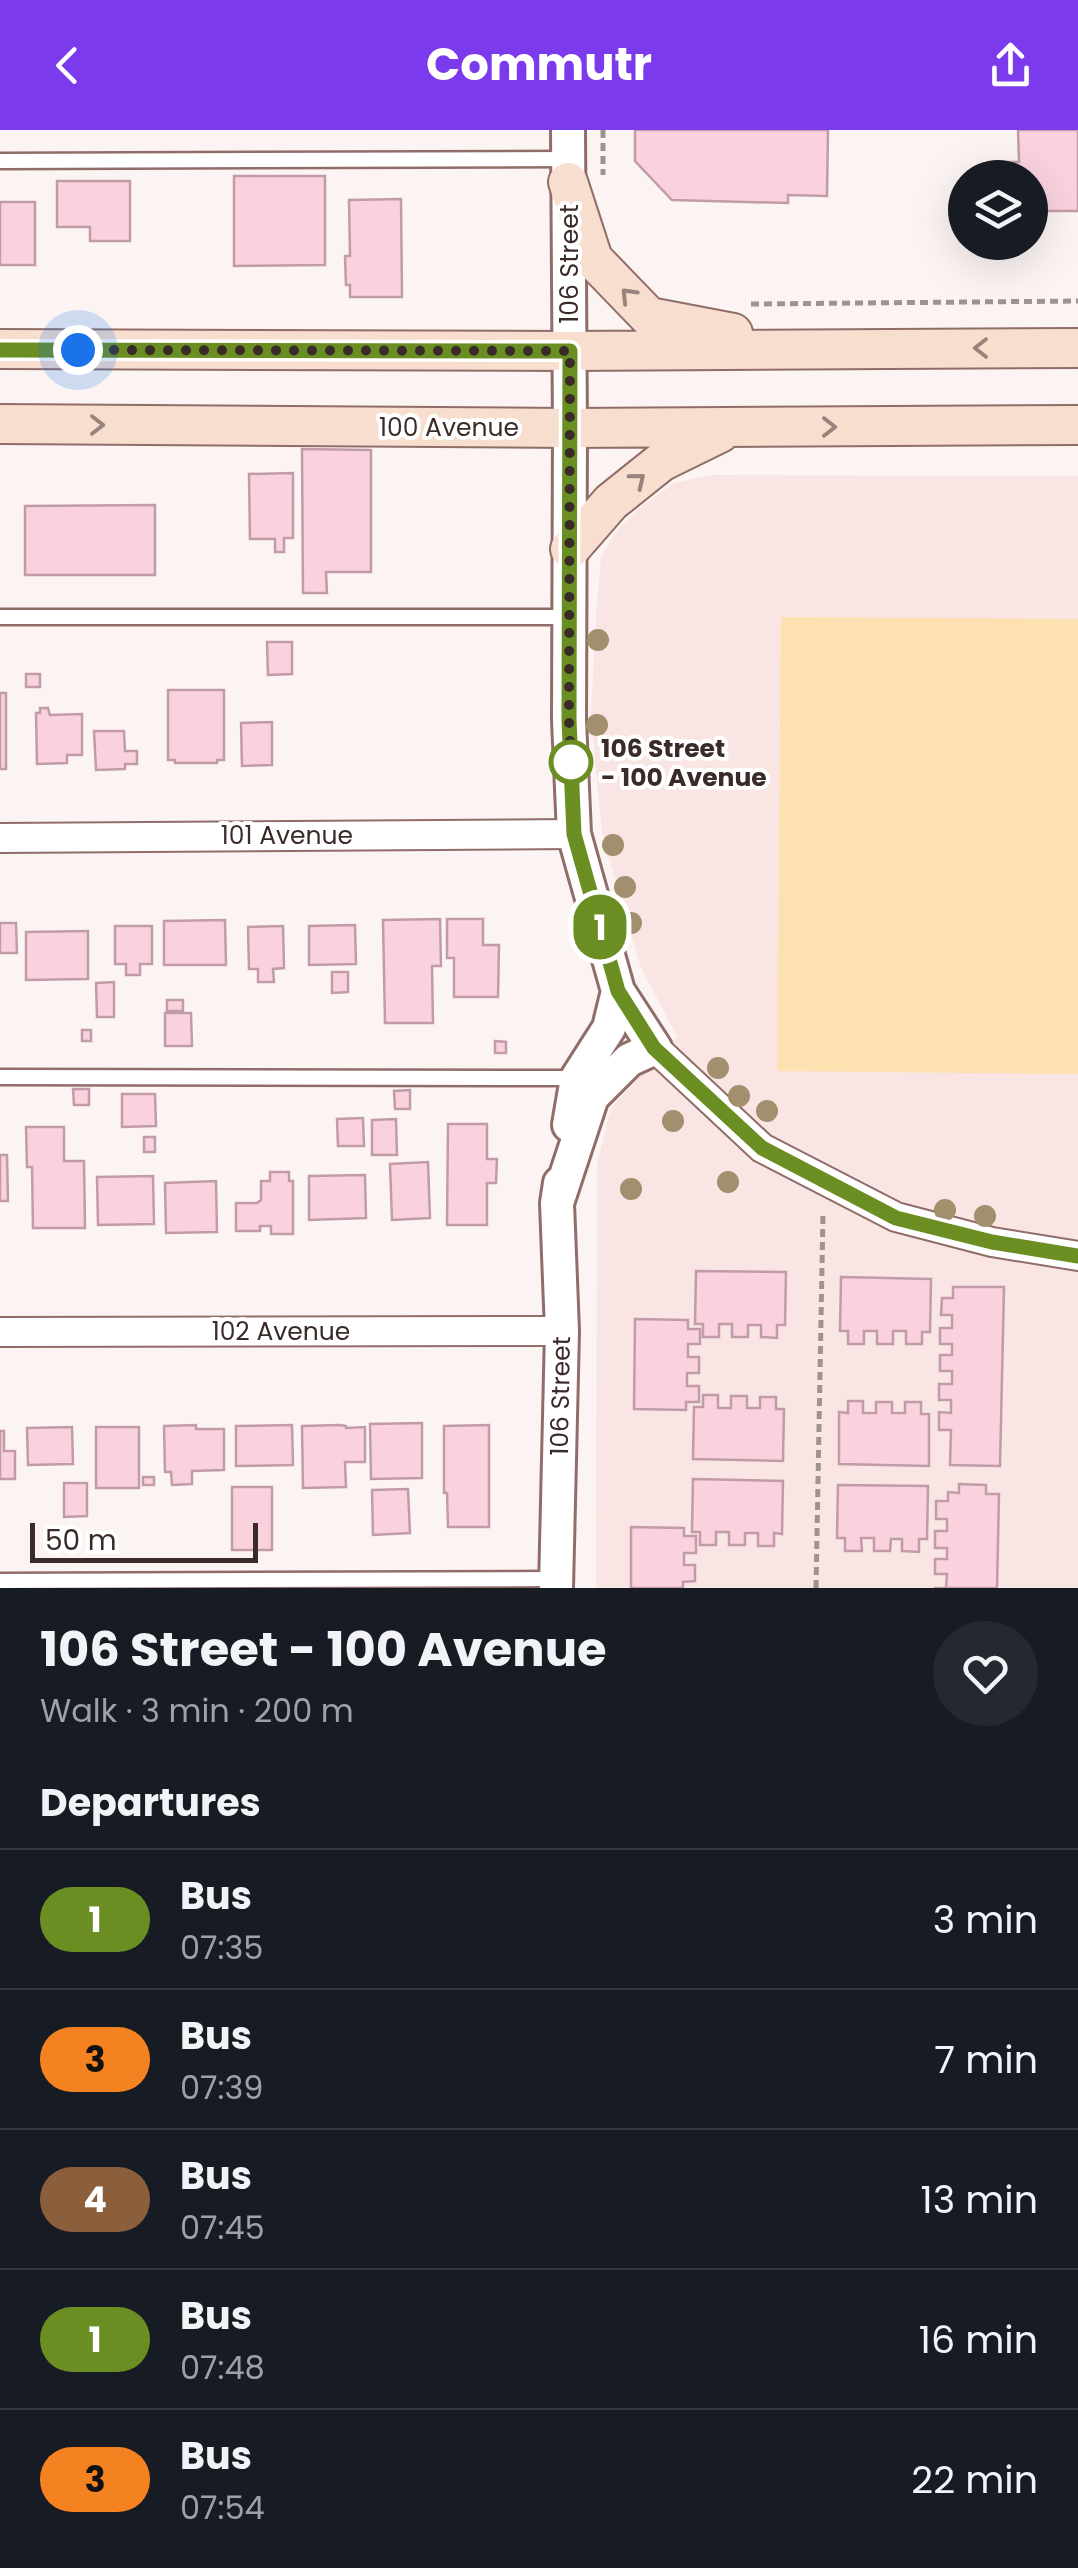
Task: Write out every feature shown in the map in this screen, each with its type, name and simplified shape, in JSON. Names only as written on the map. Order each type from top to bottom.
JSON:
[{"type":"main road","points":[[568,157],[593,259],[649,317],[819,349]]},
{"type":"main road","points":[[0,350],[1078,348]]},
{"type":"main road","name":"100 Avenue","points":[[0,424],[1078,426]]},
{"type":"main road","points":[[570,549],[611,502],[661,462],[732,428]]},
{"type":"street","name":"106 Street","points":[[557,1203],[592,1097],[629,1060],[654,1048],[618,991],[574,834],[569,720],[568,157]]},
{"type":"street","name":"101 Avenue","points":[[0,838],[574,834]]},
{"type":"street","name":"106 Street","points":[[556,1584],[562,1331],[557,1203],[577,1078],[609,1028],[618,991]]},
{"type":"street","points":[[654,1048],[762,1148],[896,1218],[992,1242],[1078,1256]]},
{"type":"street","name":"102 Avenue","points":[[0,1332],[562,1331]]},
{"type":"lane","points":[[0,160],[568,157]]},
{"type":"lane","points":[[0,616],[569,616]]},
{"type":"lane","points":[[0,1077],[577,1078]]},
{"type":"lane","points":[[0,1582],[556,1584]]},
{"type":"path","points":[[752,304],[1078,302]]},
{"type":"path","points":[[816,1588],[824,1180]]},
{"type":"shaded area","points":[[710,475],[1078,476],[1078,1588],[596,1588],[597,1165],[611,1108],[677,1036],[641,968],[602,834],[591,715],[601,557],[617,530],[638,509],[674,483]]},
{"type":"shaded area","points":[[781,617],[1078,619],[1078,1074],[777,1071]]},
{"type":"building","points":[[635,130],[828,130],[827,196],[788,195],[788,203],[672,200],[635,161]]},
{"type":"building","points":[[1018,130],[1078,130],[1078,211],[1048,211],[1048,160],[1019,160]]},
{"type":"building","points":[[234,176],[325,176],[325,265],[234,266]]},
{"type":"building","points":[[57,181],[130,181],[130,241],[90,241],[90,227],[57,227]]},
{"type":"building","points":[[401,199],[402,297],[350,297],[345,256],[350,256],[349,200]]},
{"type":"building","points":[[0,202],[35,202],[35,265],[0,265]]},
{"type":"building","points":[[302,449],[371,450],[371,572],[326,572],[327,593],[303,593]]},
{"type":"building","points":[[293,473],[293,538],[284,538],[284,552],[275,552],[275,539],[250,539],[249,474]]},
{"type":"building","points":[[155,505],[155,575],[25,575],[25,506]]},
{"type":"building","points":[[267,642],[292,642],[292,674],[268,675]]},
{"type":"building","points":[[26,674],[40,674],[40,687],[26,687]]},
{"type":"building","points":[[168,690],[224,690],[224,760],[168,760]]},
{"type":"building","points":[[0,693],[6,693],[6,769],[0,769]]},
{"type":"building","points":[[40,708],[48,708],[50,715],[82,714],[82,755],[67,755],[67,763],[37,764],[36,713],[40,713]]},
{"type":"building","points":[[272,722],[272,765],[242,766],[241,723]]},
{"type":"building","points":[[94,731],[124,731],[125,751],[137,751],[137,764],[125,764],[125,769],[96,770]]},
{"type":"building","points":[[440,919],[441,966],[432,966],[433,1023],[385,1023],[383,920]]},
{"type":"building","points":[[447,919],[483,919],[483,945],[499,945],[498,997],[454,997],[454,958],[447,958]]},
{"type":"building","points":[[225,920],[226,965],[164,965],[164,921]]},
{"type":"building","points":[[0,923],[16,923],[17,953],[0,953]]},
{"type":"building","points":[[355,925],[356,964],[309,965],[309,926]]},
{"type":"building","points":[[115,926],[152,926],[152,964],[140,964],[140,975],[126,975],[126,964],[115,964]]},
{"type":"building","points":[[283,926],[284,968],[273,969],[274,982],[258,982],[258,969],[249,969],[248,927]]},
{"type":"building","points":[[88,931],[88,979],[26,980],[26,932]]},
{"type":"building","points":[[332,972],[348,972],[348,992],[332,993]]},
{"type":"building","points":[[114,982],[114,1017],[97,1017],[96,983]]},
{"type":"building","points":[[167,1000],[183,1000],[183,1011],[167,1011]]},
{"type":"building","points":[[165,1013],[191,1013],[192,1046],[165,1046]]},
{"type":"building","points":[[82,1030],[91,1030],[91,1041],[82,1041]]},
{"type":"building","points":[[495,1041],[506,1042],[506,1053],[495,1053]]},
{"type":"building","points":[[73,1089],[89,1089],[89,1105],[74,1105]]},
{"type":"building","points":[[410,1090],[410,1109],[395,1109],[394,1091]]},
{"type":"building","points":[[122,1094],[155,1094],[156,1126],[122,1127]]},
{"type":"building","points":[[363,1118],[364,1146],[338,1146],[337,1119]]},
{"type":"building","points":[[396,1119],[397,1155],[372,1155],[372,1120]]},
{"type":"building","points":[[448,1124],[487,1124],[487,1159],[497,1159],[496,1183],[487,1183],[487,1225],[447,1225]]},
{"type":"building","points":[[26,1127],[64,1127],[64,1161],[84,1161],[85,1228],[33,1228],[32,1167],[27,1167]]},
{"type":"building","points":[[144,1137],[155,1137],[155,1152],[144,1152]]},
{"type":"building","points":[[0,1155],[7,1155],[8,1201],[0,1201]]},
{"type":"building","points":[[428,1162],[430,1218],[392,1220],[390,1164]]},
{"type":"building","points":[[270,1172],[289,1172],[289,1181],[293,1181],[293,1234],[271,1234],[271,1226],[260,1226],[260,1231],[236,1231],[236,1203],[261,1200],[261,1181],[270,1181]]},
{"type":"building","points":[[365,1175],[366,1218],[309,1220],[309,1176]]},
{"type":"building","points":[[153,1176],[154,1224],[98,1225],[97,1177]]},
{"type":"building","points":[[216,1181],[217,1232],[166,1233],[165,1183]]},
{"type":"building","points":[[696,1271],[786,1272],[785,1325],[777,1325],[777,1338],[761,1337],[761,1325],[748,1325],[748,1337],[732,1337],[732,1324],[719,1324],[719,1337],[703,1337],[703,1324],[695,1324]]},
{"type":"building","points":[[841,1277],[931,1279],[930,1332],[922,1332],[922,1344],[906,1344],[906,1331],[893,1331],[893,1344],[877,1344],[877,1331],[864,1331],[864,1344],[848,1344],[848,1331],[840,1331]]},
{"type":"building","points":[[953,1287],[1004,1287],[1000,1466],[950,1465],[951,1430],[939,1430],[939,1412],[951,1413],[951,1400],[939,1400],[939,1384],[952,1384],[952,1371],[940,1371],[940,1355],[952,1355],[952,1344],[940,1344],[940,1328],[952,1328],[952,1315],[941,1315],[942,1298],[953,1298]]},
{"type":"building","points":[[635,1319],[688,1320],[688,1329],[700,1329],[700,1344],[688,1344],[688,1357],[699,1357],[699,1373],[687,1373],[687,1386],[699,1386],[699,1402],[686,1402],[686,1410],[634,1409]]},
{"type":"building","points":[[703,1395],[718,1395],[718,1408],[731,1408],[731,1396],[747,1396],[747,1408],[760,1408],[760,1397],[776,1397],[776,1409],[784,1409],[783,1461],[693,1459],[694,1407],[703,1407]]},
{"type":"building","points":[[848,1401],[863,1401],[863,1413],[876,1413],[876,1402],[892,1402],[892,1413],[905,1413],[905,1402],[921,1402],[921,1414],[929,1414],[929,1466],[839,1464],[839,1412],[848,1413]]},
{"type":"building","points":[[422,1423],[422,1478],[371,1479],[370,1424]]},
{"type":"building","points":[[196,1425],[196,1429],[224,1429],[224,1470],[192,1471],[192,1484],[172,1485],[171,1472],[165,1472],[164,1426]]},
{"type":"building","points":[[292,1425],[293,1465],[236,1466],[236,1426]]},
{"type":"building","points":[[489,1425],[489,1527],[448,1527],[444,1426]]},
{"type":"building","points":[[302,1426],[365,1427],[365,1462],[345,1462],[346,1487],[303,1488]]},
{"type":"building","points":[[72,1427],[73,1464],[28,1465],[27,1428]]},
{"type":"building","points":[[96,1427],[139,1427],[139,1488],[96,1488]]},
{"type":"building","points":[[0,1431],[4,1431],[4,1451],[15,1451],[15,1479],[0,1479]]},
{"type":"building","points":[[143,1477],[154,1477],[154,1485],[143,1485]]},
{"type":"building","points":[[693,1479],[783,1481],[782,1534],[774,1533],[774,1546],[758,1546],[758,1533],[745,1533],[745,1545],[729,1545],[729,1532],[716,1532],[716,1545],[700,1545],[700,1532],[692,1532]]},
{"type":"building","points":[[64,1483],[87,1483],[87,1516],[64,1517]]},
{"type":"building","points":[[959,1484],[986,1485],[986,1494],[999,1494],[997,1588],[946,1588],[947,1574],[935,1574],[935,1559],[947,1559],[947,1548],[935,1548],[935,1531],[947,1531],[947,1519],[936,1519],[936,1501],[948,1501],[948,1492],[959,1493]]},
{"type":"building","points":[[838,1485],[928,1486],[927,1539],[919,1539],[919,1552],[902,1551],[902,1539],[891,1539],[890,1551],[874,1551],[874,1538],[861,1538],[862,1551],[845,1551],[845,1538],[837,1538]]},
{"type":"building","points":[[232,1487],[272,1487],[272,1550],[232,1550]]},
{"type":"building","points":[[408,1489],[410,1533],[373,1535],[372,1490]]},
{"type":"building","points":[[631,1527],[684,1528],[684,1536],[696,1536],[696,1553],[684,1553],[684,1565],[695,1565],[695,1581],[683,1582],[683,1588],[631,1588]]},
{"type":"bus line","name":"1","points":[[0,350],[570,351],[569,720],[574,834],[618,991],[654,1048],[762,1148],[896,1218],[992,1242],[1078,1256]]},
{"type":"place","name":"106 Street - 100 Avenue","points":[[571,762]]},
{"type":"route","points":[[78,350],[570,351],[571,762]]}]
